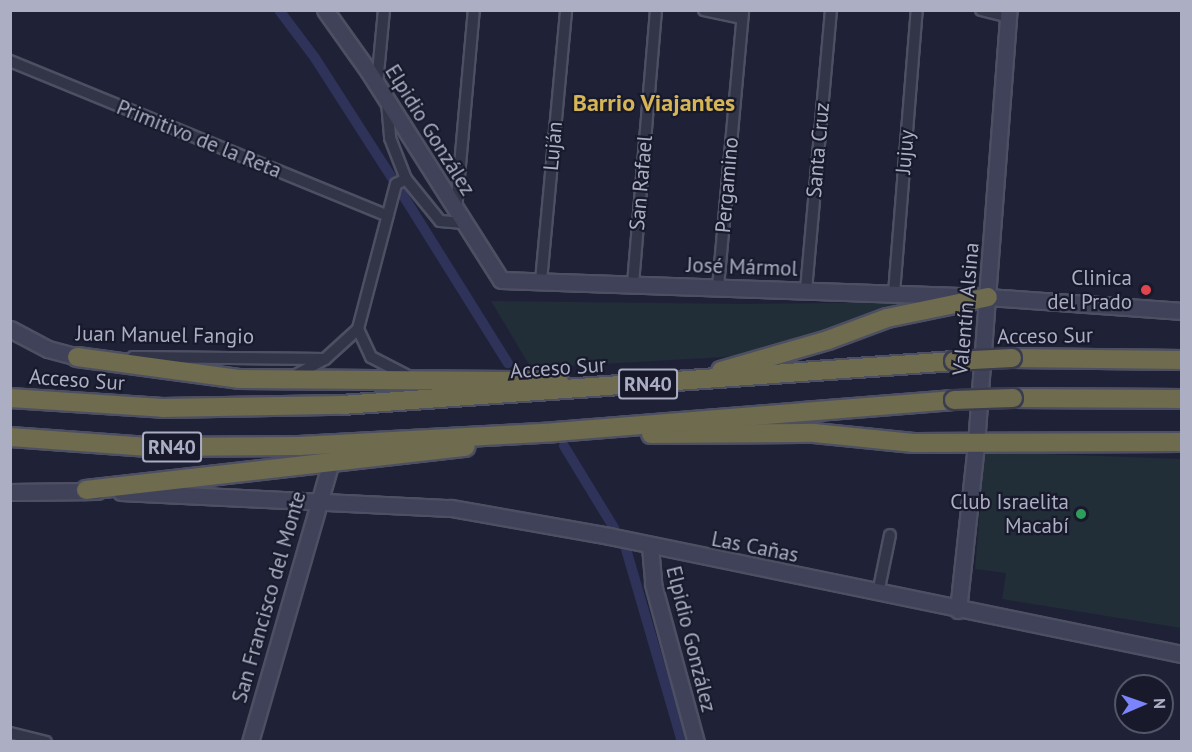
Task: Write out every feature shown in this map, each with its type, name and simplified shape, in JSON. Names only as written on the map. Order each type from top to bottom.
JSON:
[{"type":"highway","points":[[666,384],[775,356],[888,318],[988,297]]},
{"type":"highway","points":[[77,357],[205,375],[285,381],[426,380],[636,384]]},
{"type":"highway","name":"Acceso Sur","points":[[10,398],[163,408],[331,405],[636,384],[666,384],[954,361],[1012,358],[1182,360]]},
{"type":"highway","name":"RN40","points":[[10,437],[119,446],[223,447],[559,431],[954,400],[1182,399]]},
{"type":"highway","points":[[86,490],[330,465],[559,431],[814,433],[914,443],[1182,442]]},
{"type":"main road","name":"Elpidio González","points":[[326,10],[387,99],[496,275]]},
{"type":"main road","name":"Valentín Alsina","points":[[958,610],[976,444],[1009,14]]},
{"type":"main road","name":"José Mármol","points":[[496,275],[501,280],[988,297],[1182,311]]},
{"type":"main road","name":"Juan Manuel Fangio","points":[[10,329],[48,349],[77,357]]},
{"type":"main road","name":"San Francisco del Monte","points":[[250,741],[330,465]]},
{"type":"main road","name":"Las Cañas","points":[[10,492],[86,490],[318,503],[415,504],[609,536],[958,610],[1182,654]]},
{"type":"main road","name":"Elpidio González","points":[[650,546],[653,584],[696,741]]},
{"type":"street","points":[[377,84],[384,10]]},
{"type":"street","points":[[387,99],[390,138],[406,179],[440,221],[459,217],[474,10]]},
{"type":"street","name":"Luján","points":[[541,281],[566,10]]},
{"type":"street","name":"San Rafael","points":[[633,285],[656,10]]},
{"type":"street","points":[[704,10],[743,14]]},
{"type":"street","name":"Santa Cruz","points":[[806,290],[831,10]]},
{"type":"street","name":"Jujuy","points":[[894,293],[917,10]]},
{"type":"street","points":[[981,10],[1009,14]]},
{"type":"street","name":"Pergamino","points":[[718,288],[743,14]]},
{"type":"street","name":"Primitivo de la Reta","points":[[10,61],[387,216]]},
{"type":"street","points":[[285,381],[325,359],[358,329],[396,184],[406,179]]},
{"type":"street","points":[[358,329],[366,350],[376,362],[426,380]]},
{"type":"street","name":"Juan Manuel Fangio","points":[[77,357],[325,359]]},
{"type":"street","points":[[878,593],[890,535]]},
{"type":"street","points":[[10,733],[22,738],[46,741]]},
{"type":"shaded area","points":[[491,301],[744,304],[926,302],[829,328],[782,349],[741,356],[531,368]]},
{"type":"shaded area","name":"Club Israelita Macabí","points":[[985,452],[1181,459],[1181,628],[1002,599],[1006,573],[975,569]]},
{"type":"waterway","points":[[279,10],[315,58],[392,178]]},
{"type":"waterway","points":[[401,192],[508,363]]},
{"type":"waterway","points":[[564,446],[614,528]]},
{"type":"waterway","points":[[626,549],[682,742]]},
{"type":"place","name":"Clinica del Prado","points":[[1146,290]]},
{"type":"place","name":"Club Israelita Macabí","points":[[1081,514]]},
{"type":"district","name":"Barrio Viajantes","points":[[654,103]]}]
